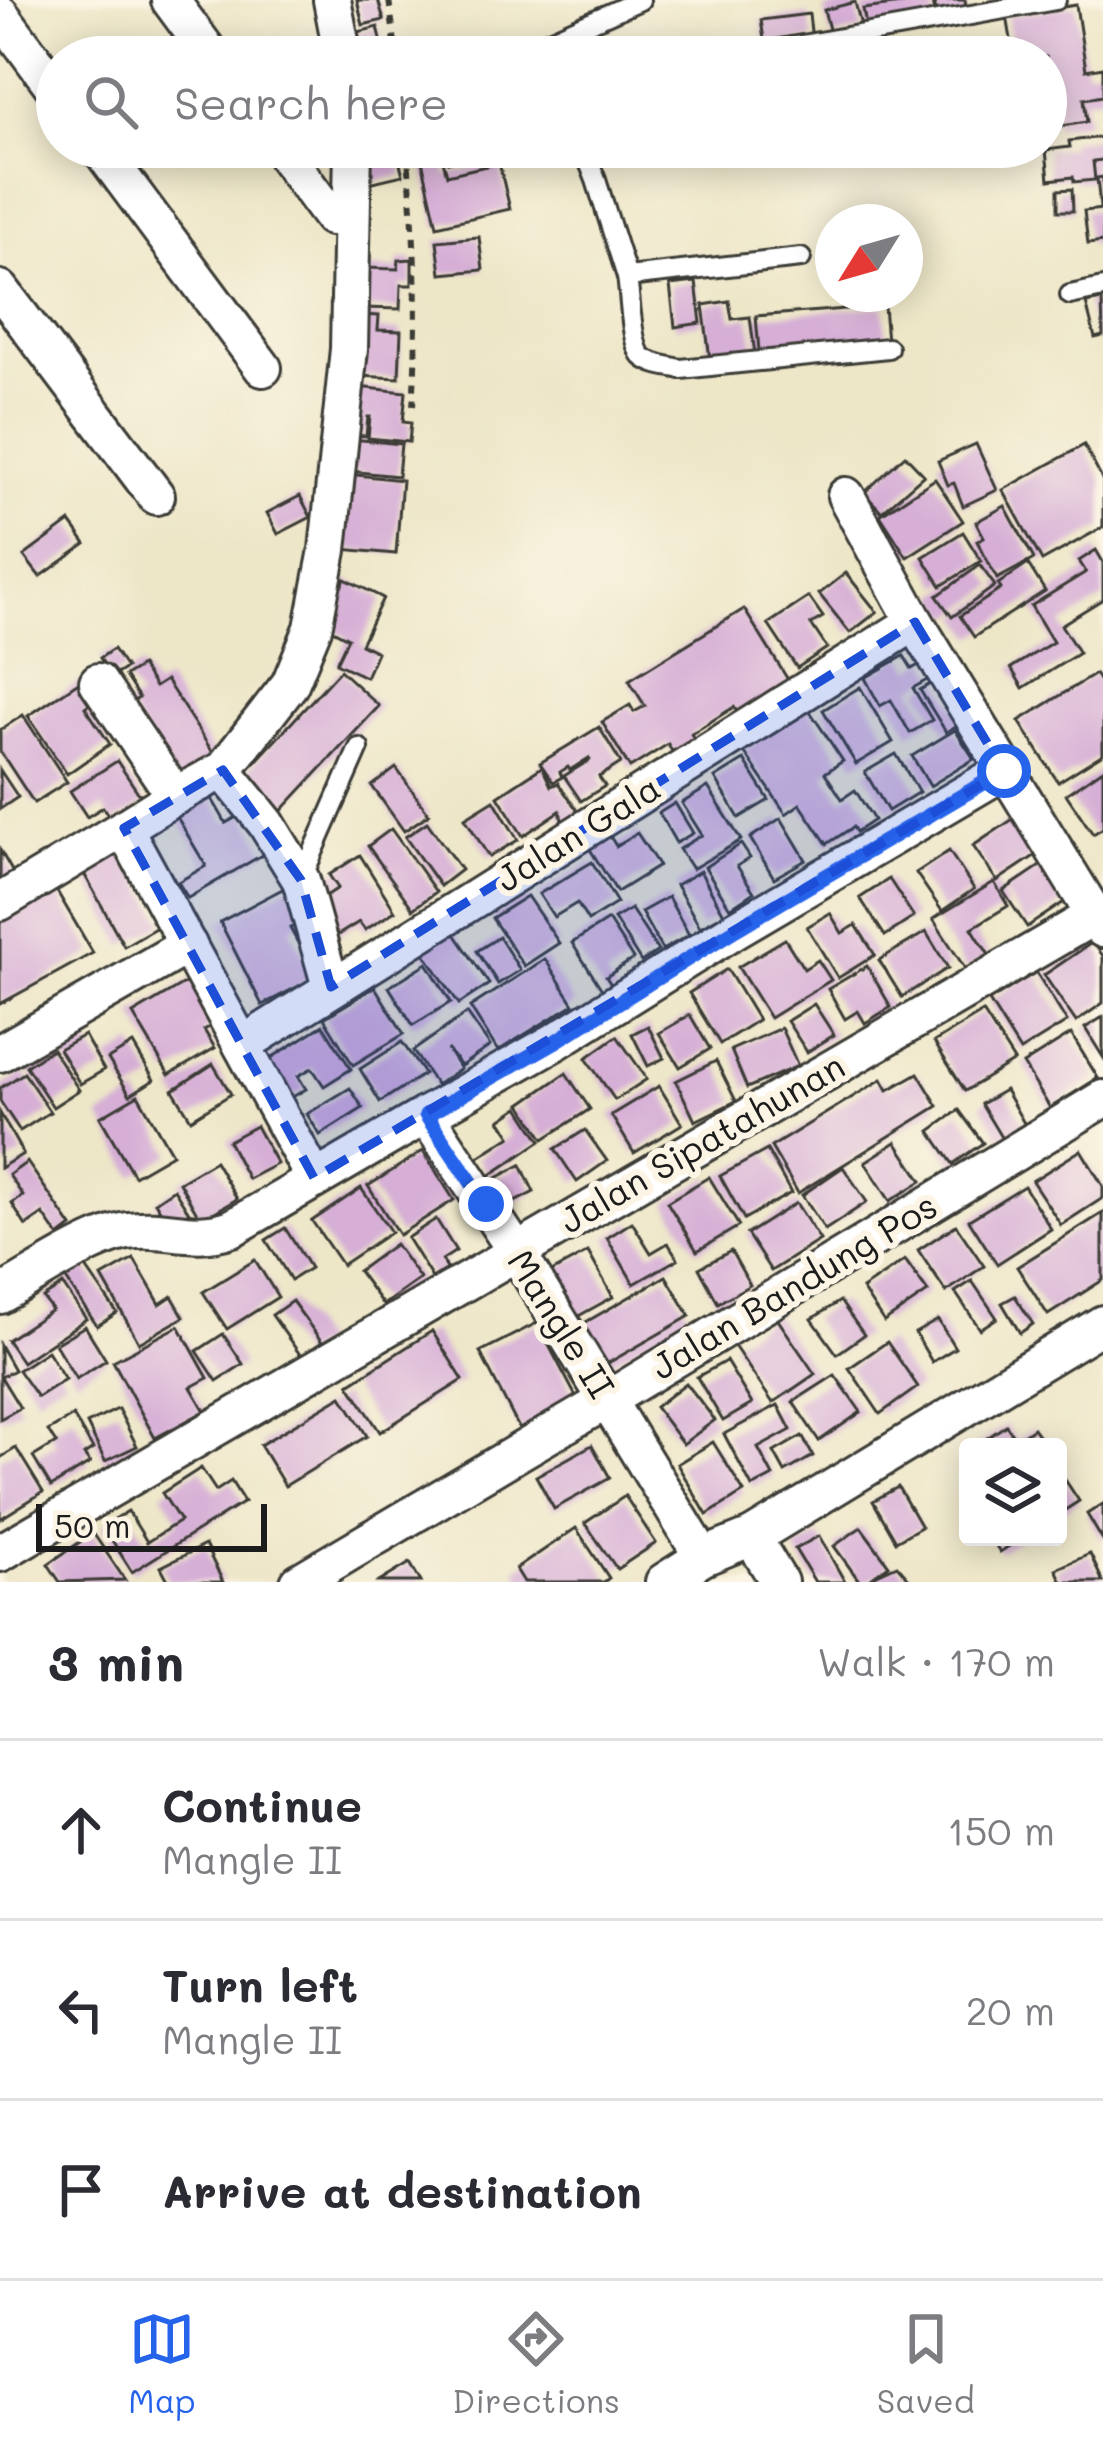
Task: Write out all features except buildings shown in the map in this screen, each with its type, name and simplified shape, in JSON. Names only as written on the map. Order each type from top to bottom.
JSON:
[{"type":"street","points":[[170,0],[197,36]]},
{"type":"street","points":[[332,0],[339,36]]},
{"type":"street","points":[[0,14],[36,63]]},
{"type":"street","points":[[115,168],[263,368]]},
{"type":"street","points":[[295,168],[331,217]]},
{"type":"street","points":[[0,902],[223,770],[290,683],[313,628],[328,550],[349,349],[353,168]]},
{"type":"street","points":[[0,290],[156,496]]},
{"type":"street","points":[[846,496],[915,622],[1099,922]]},
{"type":"street","name":"Jalan Gala","points":[[242,1045],[915,622]]},
{"type":"street","points":[[98,682],[175,796]]},
{"type":"street","points":[[223,770],[266,823],[301,880],[331,987]]},
{"type":"street","points":[[0,1295],[122,1232],[145,1229],[211,1235],[232,1228],[558,1040],[1004,771]]},
{"type":"street","points":[[124,828],[314,1178]]},
{"type":"street","name":"Jalan Sipatahunan","points":[[0,1553],[516,1251],[1099,922]]},
{"type":"street","points":[[0,1053],[188,944]]},
{"type":"street","name":"Jalan Bandung Pos","points":[[299,1582],[1103,1100]]},
{"type":"street","name":"Mangle II","points":[[426,1115],[516,1251],[703,1558]]},
{"type":"street","points":[[664,1582],[703,1558],[752,1537],[1103,1325]]},
{"type":"street","points":[[752,1537],[779,1582]]},
{"type":"lane","points":[[569,36],[640,0]]},
{"type":"lane","points":[[853,36],[1056,0]]},
{"type":"lane","points":[[590,168],[628,277],[636,344],[642,356],[681,369],[888,348]]},
{"type":"lane","points":[[628,277],[801,258]]},
{"type":"lane","points":[[1070,295],[1103,288]]},
{"type":"lane","points":[[301,880],[358,748]]},
{"type":"path","points":[[389,0],[394,36]]},
{"type":"path","points":[[409,168],[418,337],[413,406]]},
{"type":"highlighted area","points":[[915,622],[1004,771],[314,1178],[124,828],[223,770],[301,880],[331,987]]},
{"type":"route","points":[[486,1204],[426,1115],[1004,771]]}]
